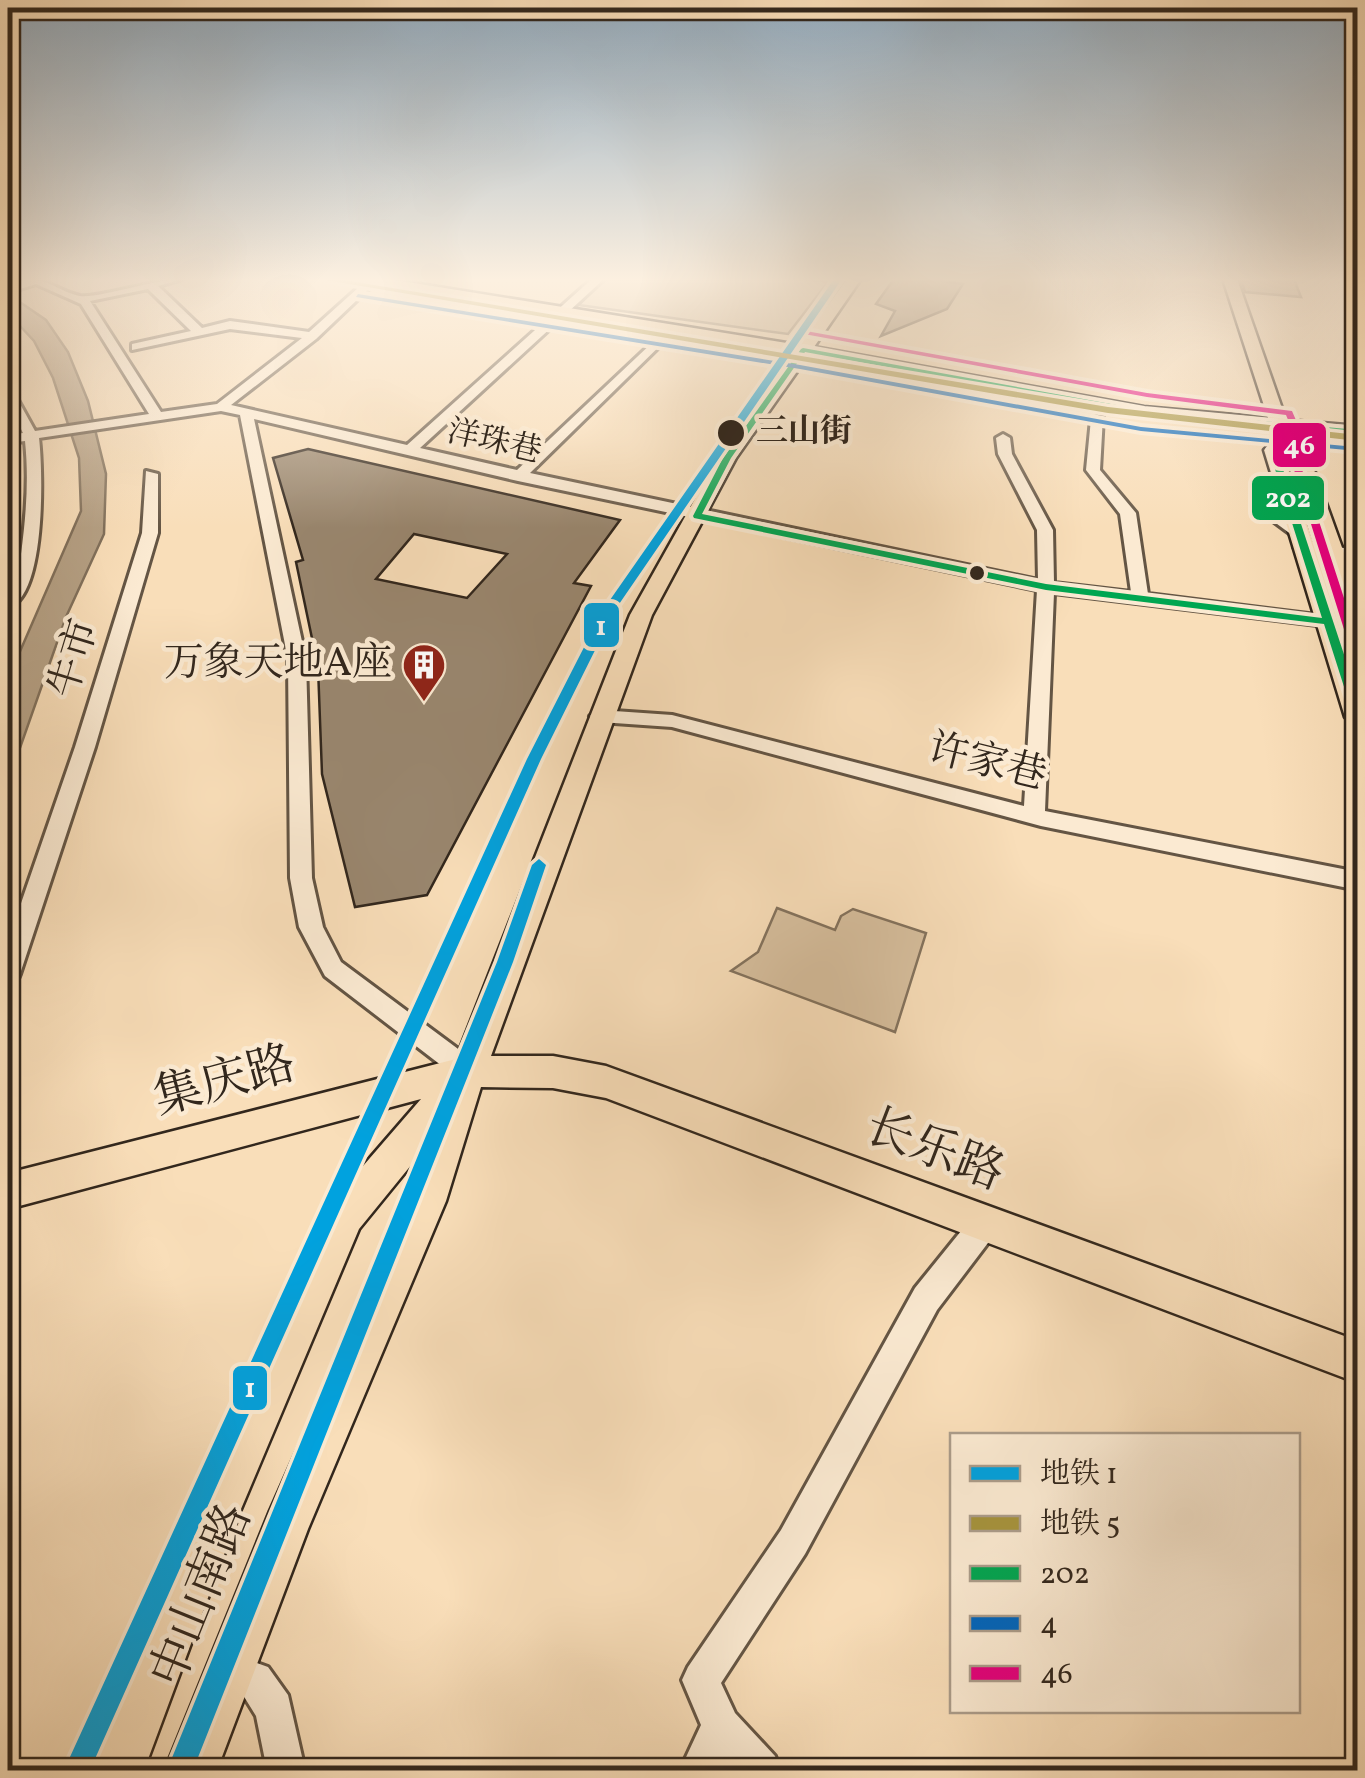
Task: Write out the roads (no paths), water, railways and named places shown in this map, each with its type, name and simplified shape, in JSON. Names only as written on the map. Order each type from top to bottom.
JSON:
[{"type":"main road","name":"中山南路","points":[[191,1770],[227,1672],[427,1201],[468,1071],[641,615],[727,458],[795,362]]},
{"type":"main road","points":[[870,362],[1282,435],[1358,432]]},
{"type":"main road","points":[[1258,362],[1282,435],[1299,453],[1357,626]]},
{"type":"main road","points":[[1282,435],[1273,450],[1358,717]]},
{"type":"main road","name":"中山南路","points":[[118,1770],[218,1507],[345,1216],[468,1071]]},
{"type":"main road","name":"集庆路","points":[[8,1191],[468,1071]]},
{"type":"main road","name":"长乐路","points":[[468,1071],[552,1072],[606,1082],[1358,1362]]},
{"type":"street","points":[[122,362],[157,416]]},
{"type":"street","points":[[8,440],[221,407],[279,362]]},
{"type":"street","points":[[408,452],[510,362]]},
{"type":"street","points":[[518,477],[637,362]]},
{"type":"street","points":[[8,392],[33,437],[36,480],[28,560],[8,603]]},
{"type":"street","name":"洋珠巷","points":[[221,407],[696,516],[1046,587],[1357,626]]},
{"type":"street","points":[[246,414],[297,660],[302,878],[311,926],[333,969],[468,1071]]},
{"type":"street","points":[[1098,418],[1093,470],[1128,513],[1140,600]]},
{"type":"street","points":[[1003,438],[1005,454],[1045,530],[1046,587],[1034,816]]},
{"type":"street","name":"牛市","points":[[8,974],[85,747],[150,533],[151,474]]},
{"type":"street","points":[[1260,486],[1266,509],[1300,540],[1358,554]]},
{"type":"street","name":"许家巷","points":[[600,716],[672,721],[1034,816],[1358,881]]},
{"type":"street","points":[[761,1770],[721,1727],[701,1680],[793,1542],[926,1299],[984,1225]]},
{"type":"street","points":[[227,1672],[255,1680],[274,1709],[286,1770]]},
{"type":"street","points":[[700,1770],[721,1727]]},
{"type":"metro line","name":"1","points":[[77,1770],[534,759],[609,610],[781,362]]},
{"type":"metro line","name":"5","points":[[821,362],[1108,410],[1358,438]]},
{"type":"metro line","name":"1","points":[[180,1770],[505,962],[539,865]]},
{"type":"place","name":"三山街","points":[[731,433]]},
{"type":"place","name":"万象天地A座","points":[[424,703]]}]
